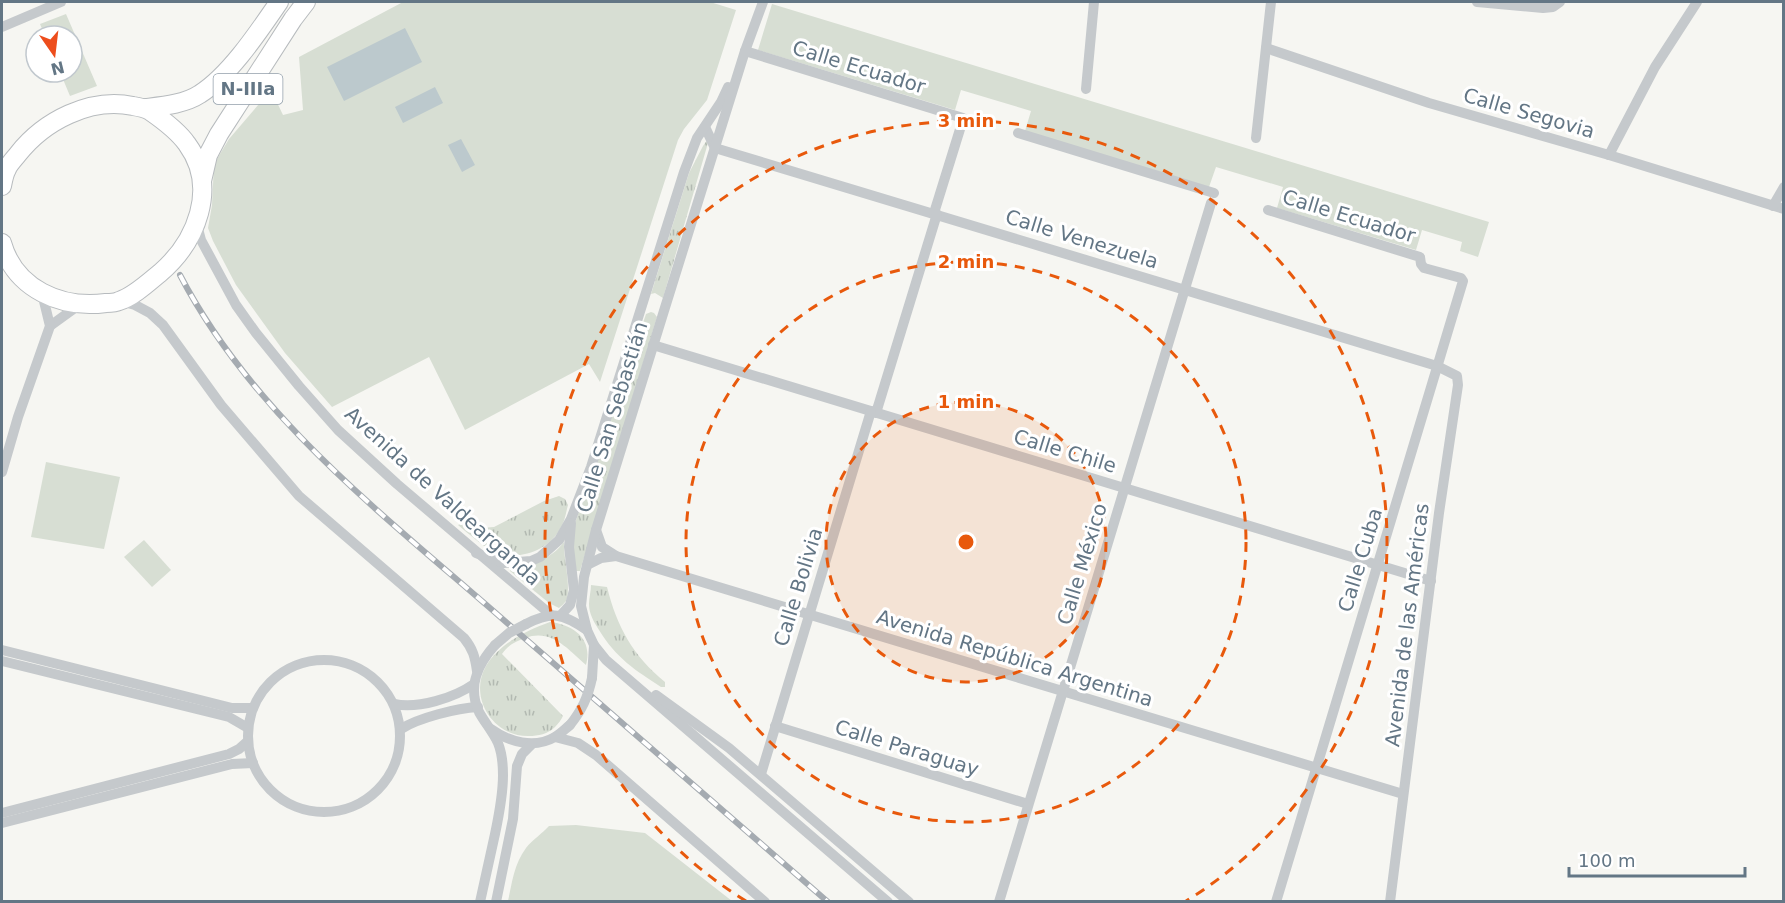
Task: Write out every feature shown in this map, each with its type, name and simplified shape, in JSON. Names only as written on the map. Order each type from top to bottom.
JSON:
[{"type":"highway","name":"N-IIIa","points":[[2,186],[7,169],[27,144],[51,124],[82,109],[123,104],[146,108],[180,102],[199,95],[215,82],[253,41],[279,2]]},
{"type":"highway","name":"N-IIIa","points":[[2,243],[6,258],[21,277],[42,293],[68,303],[80,305],[120,301],[147,285],[173,262],[186,245],[197,225],[208,155],[219,134],[306,2]]},
{"type":"highway","name":"N-IIIa","points":[[146,108],[173,129],[188,145],[199,167],[202,183]]},
{"type":"highway","points":[[2,276],[21,277]]},
{"type":"street","points":[[2,27],[61,2]]},
{"type":"street","name":"Calle San Sebastián","points":[[587,630],[581,606],[582,591],[596,530],[745,51],[763,2]]},
{"type":"street","points":[[1086,89],[1094,2]]},
{"type":"street","points":[[1256,138],[1271,2]]},
{"type":"street","points":[[1477,2],[1542,8],[1553,8],[1560,2]]},
{"type":"street","points":[[1609,155],[1655,67],[1697,2]]},
{"type":"street","name":"Calle Segovia","points":[[1266,48],[1429,103],[1778,207]]},
{"type":"street","name":"Calle San Sebastián","points":[[571,519],[591,467],[684,172],[698,138],[721,102],[745,51]]},
{"type":"street","name":"Calle Ecuador","points":[[745,51],[962,122]]},
{"type":"street","name":"Calle Bolivia","points":[[760,774],[936,213],[962,122]]},
{"type":"street","points":[[705,127],[715,148]]},
{"type":"street","name":"Calle México","points":[[999,902],[1213,198],[1018,133]]},
{"type":"street","points":[[2,158],[27,144]]},
{"type":"street","name":"Calle Venezuela","points":[[715,148],[1437,366]]},
{"type":"street","points":[[1778,207],[1784,187]]},
{"type":"street","name":"Calle Ecuador","points":[[1268,210],[1420,257]]},
{"type":"street","name":"Avenida de Valdearganda","points":[[197,225],[201,240],[231,297],[256,333],[299,386],[347,437],[397,484],[476,553],[555,616]]},
{"type":"street","name":"Calle Cuba","points":[[1275,902],[1460,295],[1463,281],[1461,278],[1424,268],[1420,257]]},
{"type":"street","points":[[2,472],[50,326],[42,293]]},
{"type":"street","points":[[120,301],[135,305],[150,313],[163,325],[221,405],[299,496],[464,638],[472,647],[477,671]]},
{"type":"street","name":"Calle San Sebastián","points":[[642,306],[650,302],[655,303],[663,314]]},
{"type":"street","points":[[50,326],[80,305]]},
{"type":"street","name":"Calle Chile","points":[[653,345],[1431,581]]},
{"type":"street","name":"Avenida de las Américas","points":[[1390,902],[1458,380],[1454,373],[1437,366]]},
{"type":"street","points":[[476,553],[504,563],[531,561],[548,551],[559,540],[571,519]]},
{"type":"street","points":[[480,902],[499,812],[503,777],[502,753],[475,699],[474,684],[477,671],[484,657],[509,633],[526,624],[555,616],[570,605],[574,590],[569,547],[571,519]]},
{"type":"street","points":[[596,530],[602,547],[616,556]]},
{"type":"street","points":[[587,565],[601,558],[616,556]]},
{"type":"street","name":"Avenida República Argentina","points":[[616,556],[1403,794]]},
{"type":"street","points":[[555,616],[574,620],[587,630],[594,645],[606,660],[888,902]]},
{"type":"street","points":[[496,902],[513,819],[517,766],[522,754],[532,744],[555,737],[570,725],[582,710],[592,678],[594,645]]},
{"type":"street","points":[[2,650],[232,708],[253,708]]},
{"type":"street","points":[[326,660],[341,662],[366,672],[379,682],[394,704],[400,729],[398,758],[383,784],[362,802],[342,810],[316,812],[299,808],[284,801],[264,783],[253,763],[248,741],[248,728],[253,708],[265,689],[282,673],[305,662],[326,660]]},
{"type":"street","points":[[2,661],[229,717],[248,728]]},
{"type":"street","points":[[394,704],[415,705],[463,692],[474,684]]},
{"type":"street","points":[[640,688],[659,696],[729,748],[909,902]]},
{"type":"street","points":[[400,729],[420,719],[468,707],[478,707]]},
{"type":"street","name":"Calle Paraguay","points":[[775,726],[1028,804]]},
{"type":"street","points":[[489,727],[500,735],[532,744]]},
{"type":"street","points":[[555,737],[578,743],[596,755],[765,902]]},
{"type":"street","points":[[2,813],[229,754],[248,741]]},
{"type":"street","points":[[2,823],[232,764],[253,763]]},
{"type":"green space","points":[[403,2],[710,2],[736,10],[707,100],[678,140],[600,382],[589,364],[465,430],[429,357],[332,407],[285,353],[236,285],[208,228],[212,205],[214,164],[229,139],[271,90],[283,115],[303,110],[299,57]]},
{"type":"green space","points":[[772,4],[1489,222],[1478,257],[1460,251],[1462,242],[1422,230],[1416,250],[1277,208],[1283,187],[1216,167],[1209,187],[1025,131],[1031,111],[961,90],[955,110],[758,50]]},
{"type":"green space","points":[[66,14],[70,24],[40,24]]},
{"type":"green space","points":[[84,56],[97,86],[70,96],[65,84],[84,84]]},
{"type":"green space","points":[[710,136],[663,298],[655,293],[651,294],[689,173]]},
{"type":"green space","points":[[651,312],[657,317],[580,571],[576,571],[571,547],[575,523],[646,314]]},
{"type":"green space","points":[[46,462],[120,477],[104,549],[31,537]]},
{"type":"green space","points":[[559,496],[565,499],[568,505],[556,536],[540,548],[521,555],[492,551],[458,525],[468,520],[480,528],[494,527],[544,501]]},
{"type":"green space","points":[[144,540],[171,570],[152,587],[124,557]]},
{"type":"green space","points":[[564,542],[568,596],[559,608],[549,603],[510,571],[511,568],[533,564],[547,557]]},
{"type":"green space","points":[[591,585],[607,587],[621,628],[635,651],[665,682],[665,687],[661,687],[634,669],[605,640],[590,611]]},
{"type":"green space","points":[[550,622],[567,626],[580,635],[587,648],[586,665],[566,647],[543,636],[525,638],[507,648],[502,654],[563,716],[555,727],[546,733],[532,736],[516,735],[505,730],[487,713],[482,702],[481,678],[486,666],[498,651],[523,634]]},
{"type":"green space","points":[[576,825],[645,833],[732,901],[508,901],[516,867],[529,845],[549,826]]},
{"type":"shaded area","points":[[405,28],[422,62],[344,101],[327,67]]},
{"type":"shaded area","points":[[435,87],[443,103],[403,123],[395,107]]},
{"type":"shaded area","points":[[461,139],[475,165],[462,172],[448,145]]},
{"type":"railway","points":[[180,275],[210,326],[244,373],[322,459],[409,539],[828,902]]}]
